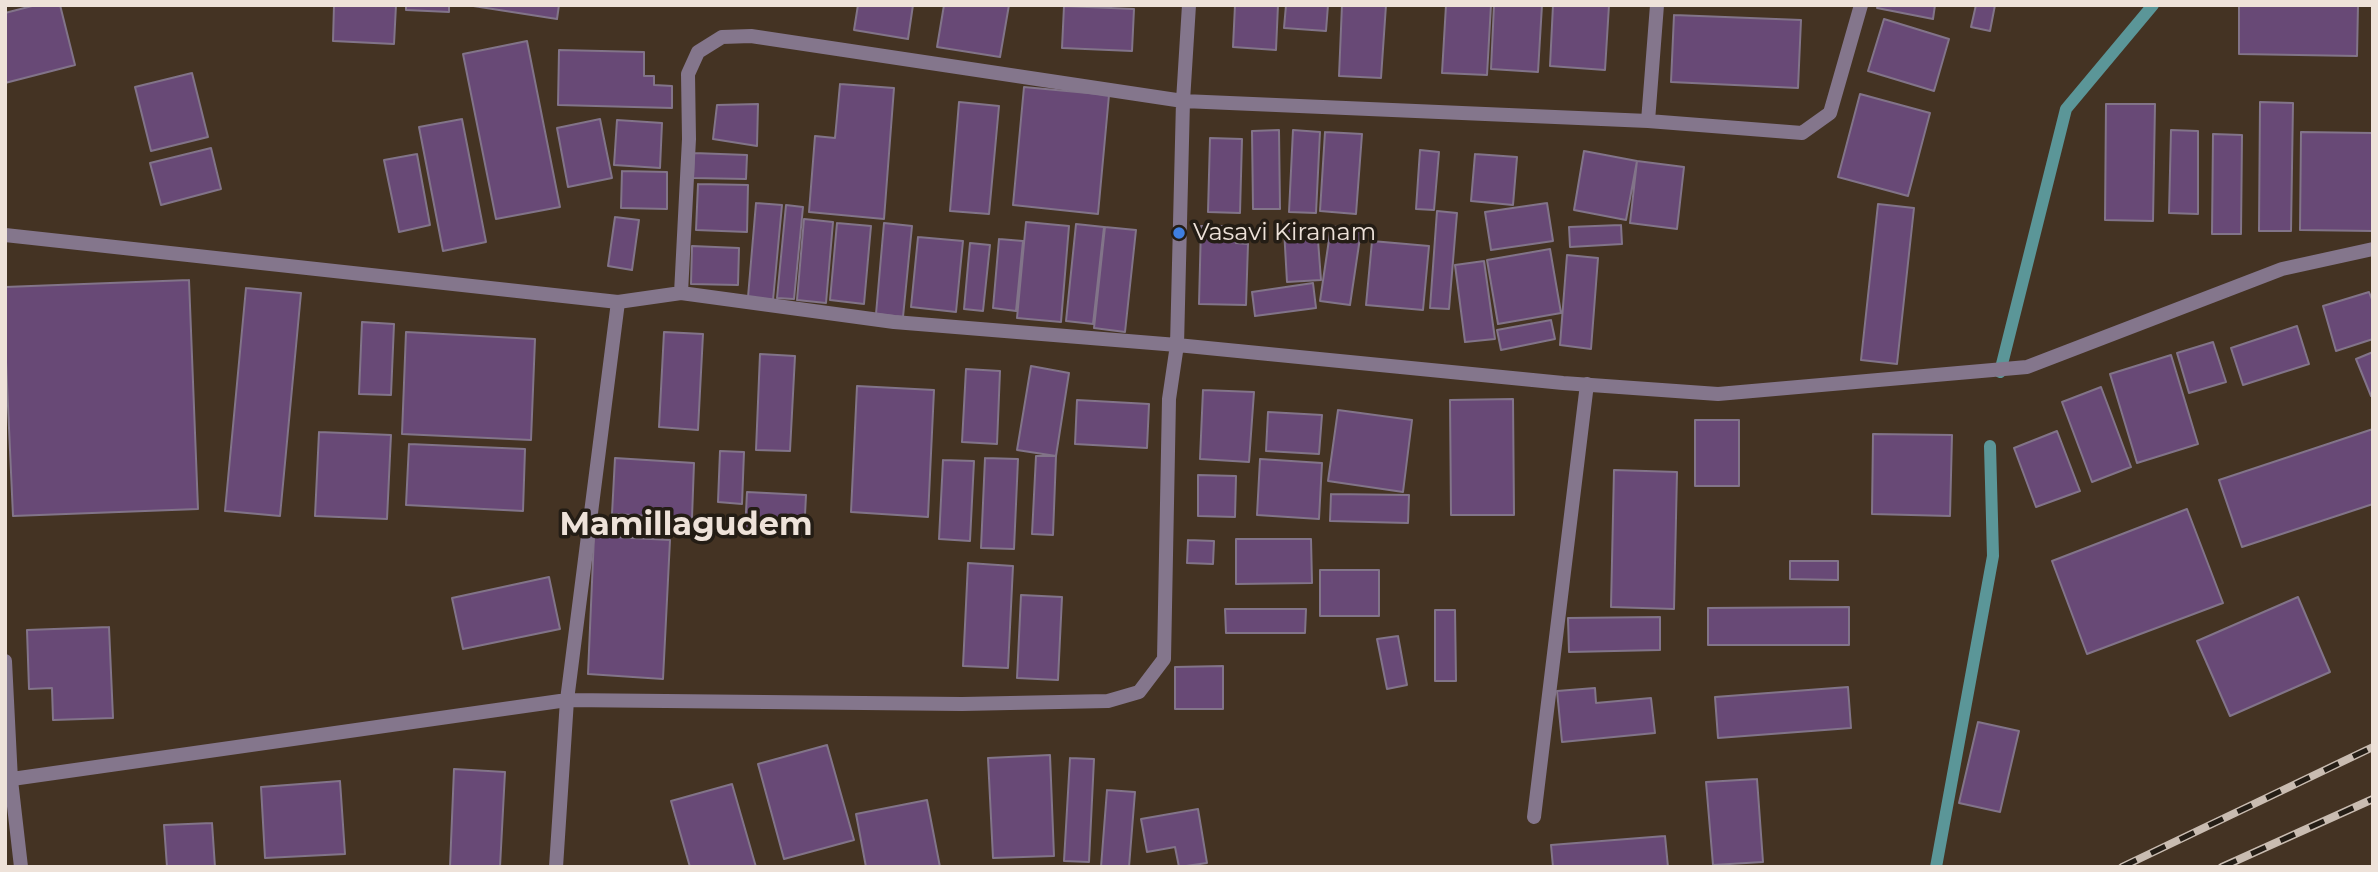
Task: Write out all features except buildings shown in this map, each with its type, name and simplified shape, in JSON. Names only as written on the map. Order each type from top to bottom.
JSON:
[{"type":"street","points":[[8,780],[567,700],[975,704],[1108,701],[1139,692],[1164,659],[1169,399],[1177,345],[1183,100],[1189,5]]},
{"type":"street","points":[[1648,121],[1657,5]]},
{"type":"street","points":[[681,293],[689,139],[688,74],[698,52],[722,37],[751,36],[1183,100],[1648,121],[1802,133],[1829,113],[1861,5]]},
{"type":"street","points":[[5,235],[618,302],[681,293],[894,323],[1177,345],[1718,394],[2027,367],[2282,269],[2373,249]]},
{"type":"street","points":[[555,867],[567,700],[618,302]]},
{"type":"street","points":[[1534,817],[1587,384]]},
{"type":"street","points":[[5,661],[8,780],[21,867]]},
{"type":"waterway","points":[[2000,372],[2066,109],[2153,5]]},
{"type":"waterway","points":[[1936,867],[1993,556],[1990,446]]},
{"type":"railway","points":[[2122,867],[2373,747]]},
{"type":"railway","points":[[2222,867],[2373,799]]},
{"type":"place","name":"Vasavi Kiranam","points":[[1179,233]]},
{"type":"district","name":"Mamillagudem","points":[[686,526]]}]
